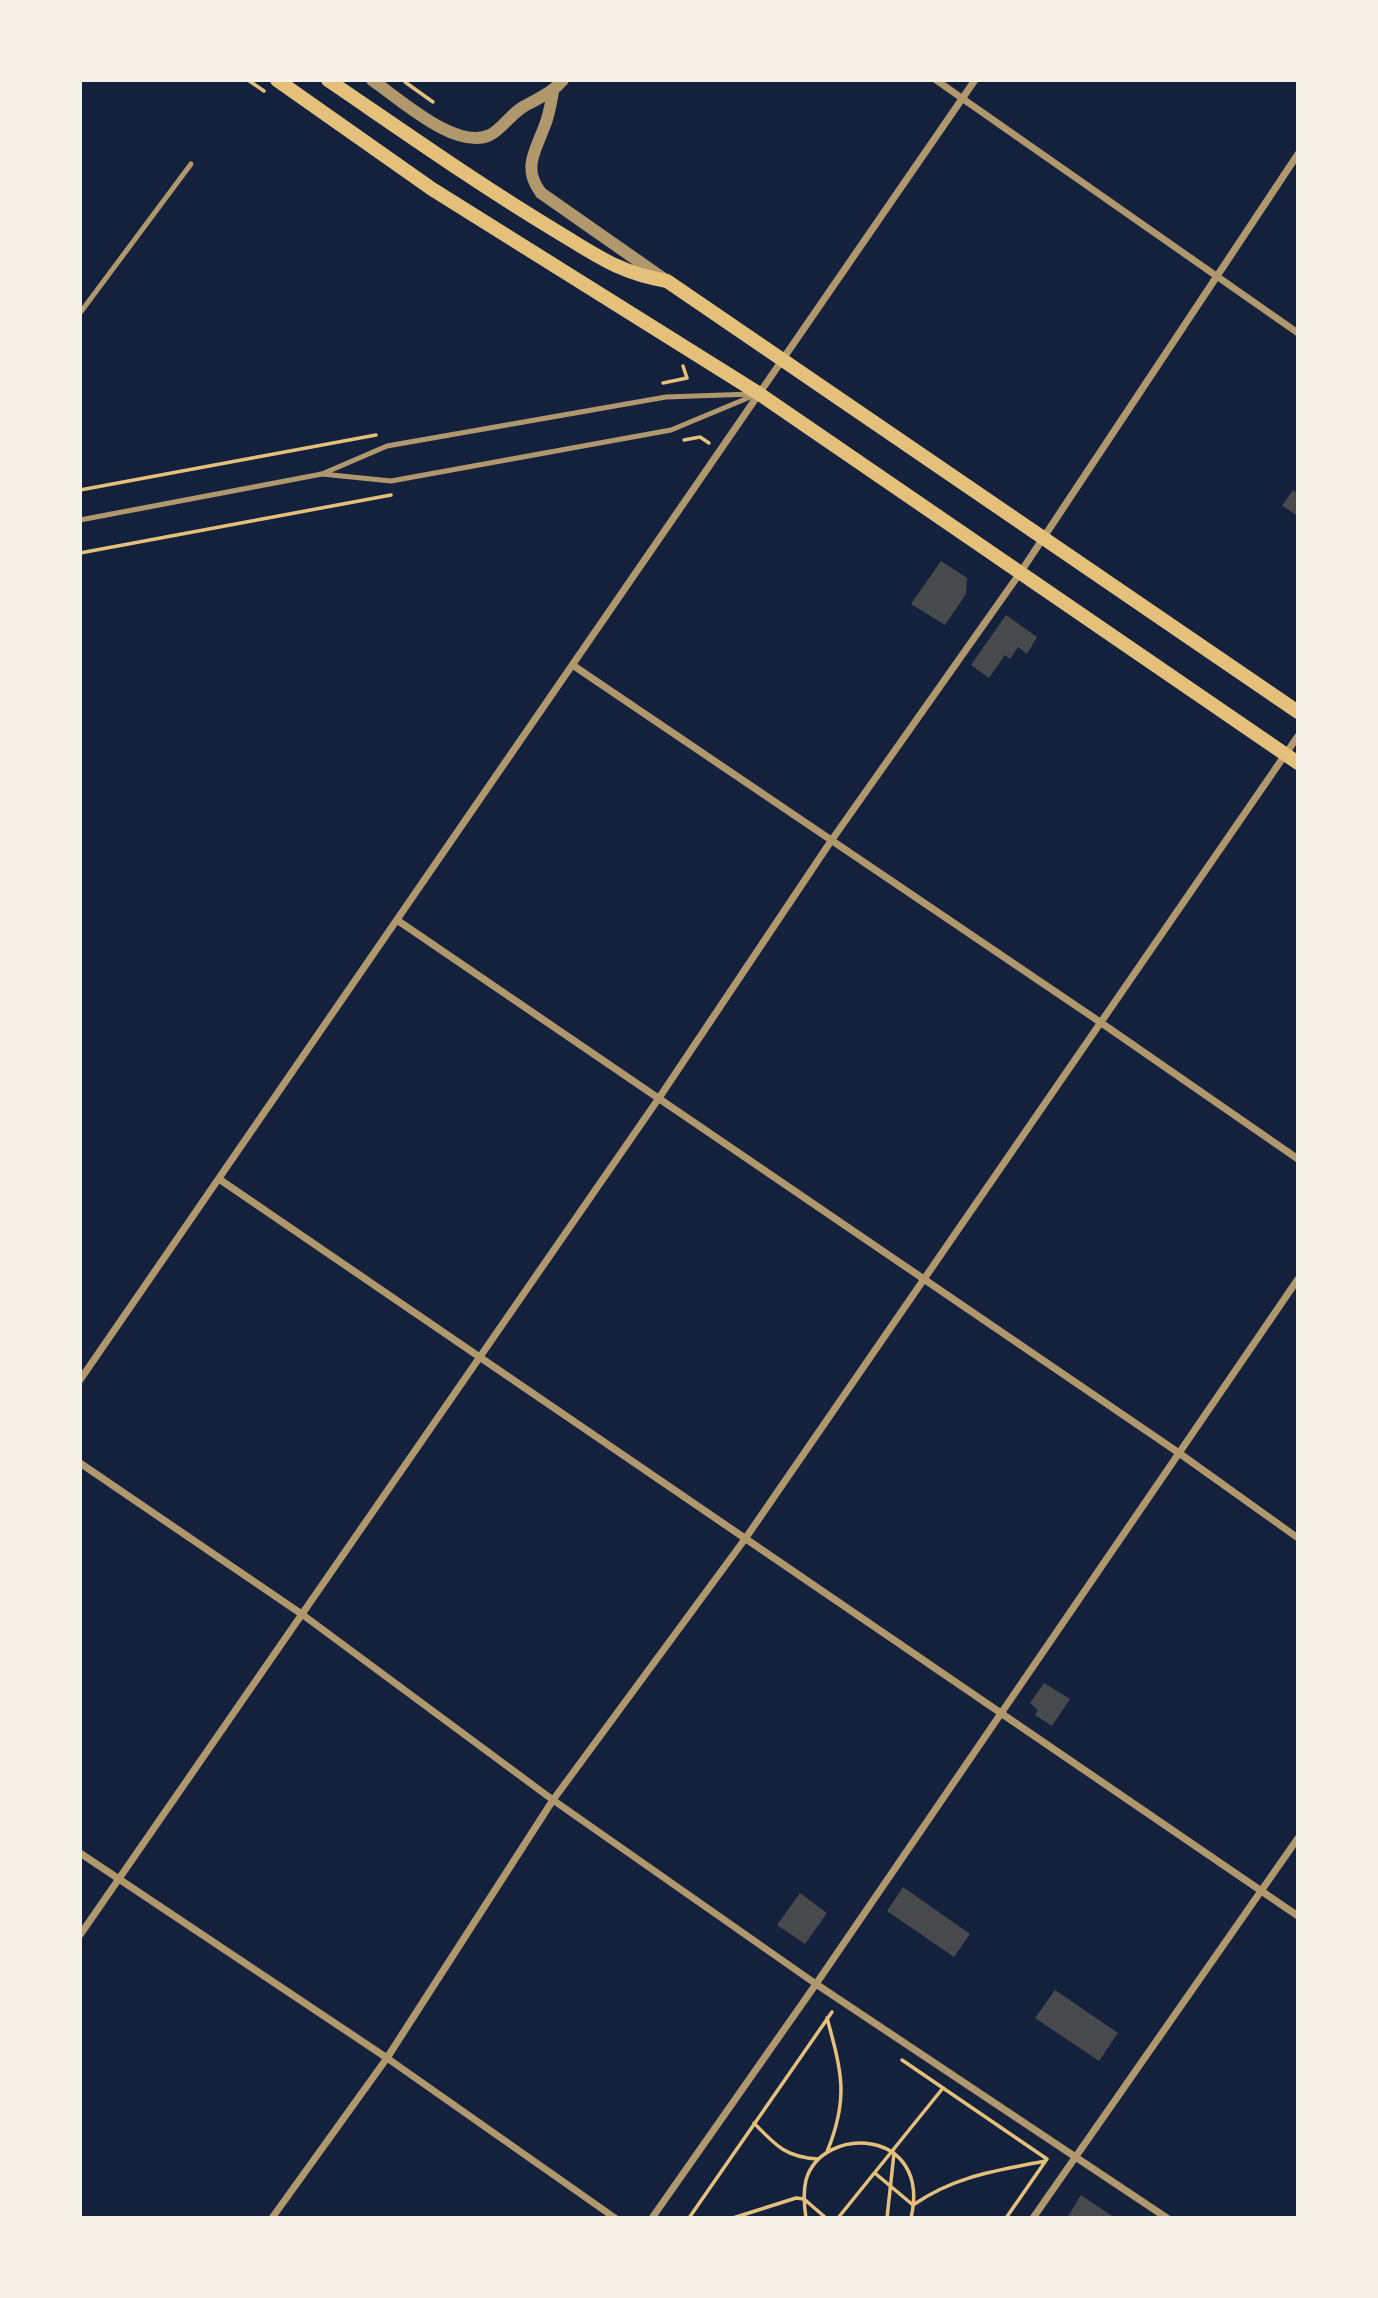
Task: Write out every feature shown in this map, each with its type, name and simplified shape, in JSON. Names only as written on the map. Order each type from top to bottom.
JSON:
[{"type":"main road","points":[[277,80],[432,189],[758,393],[1291,758]]},
{"type":"main road","points":[[328,80],[528,215],[606,262],[636,276],[667,281],[1297,712]]},
{"type":"street","points":[[372,80],[447,132],[473,139],[491,134],[522,107],[553,92],[563,80]]},
{"type":"street","points":[[936,80],[1297,333]]},
{"type":"street","points":[[80,1380],[975,80]]},
{"type":"street","points":[[553,92],[546,123],[530,160],[534,183],[541,193],[667,281]]},
{"type":"street","points":[[80,1936],[659,1098],[831,841],[1020,573],[1297,154]]},
{"type":"street","points":[[573,666],[1100,1022],[1297,1159]]},
{"type":"street","points":[[272,2217],[387,2058],[553,1800],[745,1539],[1100,1022],[1291,758],[1297,736]]},
{"type":"street","points":[[397,920],[1179,1453],[1297,1538]]},
{"type":"street","points":[[219,1179],[1297,1916]]},
{"type":"street","points":[[652,2217],[816,1984],[1297,1279]]},
{"type":"street","points":[[80,1463],[303,1615],[553,1800],[816,1984],[1167,2217]]},
{"type":"street","points":[[1033,2217],[1297,1838]]},
{"type":"street","points":[[80,1853],[387,2058],[615,2217]]},
{"type":"lane","points":[[80,313],[191,164]]},
{"type":"lane","points":[[322,474],[391,481],[671,430],[758,393]]},
{"type":"lane","points":[[80,520],[322,474],[395,444],[666,397],[758,393]]},
{"type":"path","points":[[403,80],[435,103]]},
{"type":"path","points":[[689,2217],[831,2011],[842,2019]]},
{"type":"path","points":[[826,2154],[840,2120],[843,2087],[827,2018]]},
{"type":"path","points":[[898,2057],[1047,2159],[1006,2217]]},
{"type":"path","points":[[838,2217],[894,2153],[943,2088]]},
{"type":"path","points":[[754,2123],[778,2147],[795,2157],[818,2159]]},
{"type":"path","points":[[806,2217],[806,2178],[818,2159],[838,2147],[860,2142],[901,2157],[909,2169],[913,2205],[911,2217]]},
{"type":"path","points":[[887,2217],[894,2153]]},
{"type":"path","points":[[913,2205],[938,2188],[965,2178],[1045,2161]]},
{"type":"path","points":[[876,2174],[913,2205]]},
{"type":"path","points":[[733,2217],[787,2199],[804,2199],[826,2217]]},
{"type":"building","points":[[1293,490],[1298,494],[1298,516],[1282,506]]},
{"type":"building","points":[[941,561],[967,578],[966,594],[945,625],[911,604]]},
{"type":"building","points":[[1006,615],[1037,637],[1027,654],[1018,647],[1010,659],[1005,655],[989,678],[971,665]]},
{"type":"building","points":[[1044,1683],[1070,1699],[1052,1726],[1035,1715],[1038,1710],[1030,1703]]},
{"type":"building","points":[[903,1887],[970,1934],[954,1957],[887,1911]]},
{"type":"building","points":[[800,1893],[827,1913],[805,1944],[777,1925]]},
{"type":"building","points":[[1055,1990],[1118,2033],[1099,2061],[1035,2018]]},
{"type":"building","points":[[1081,2195],[1115,2218],[1067,2218]]}]
